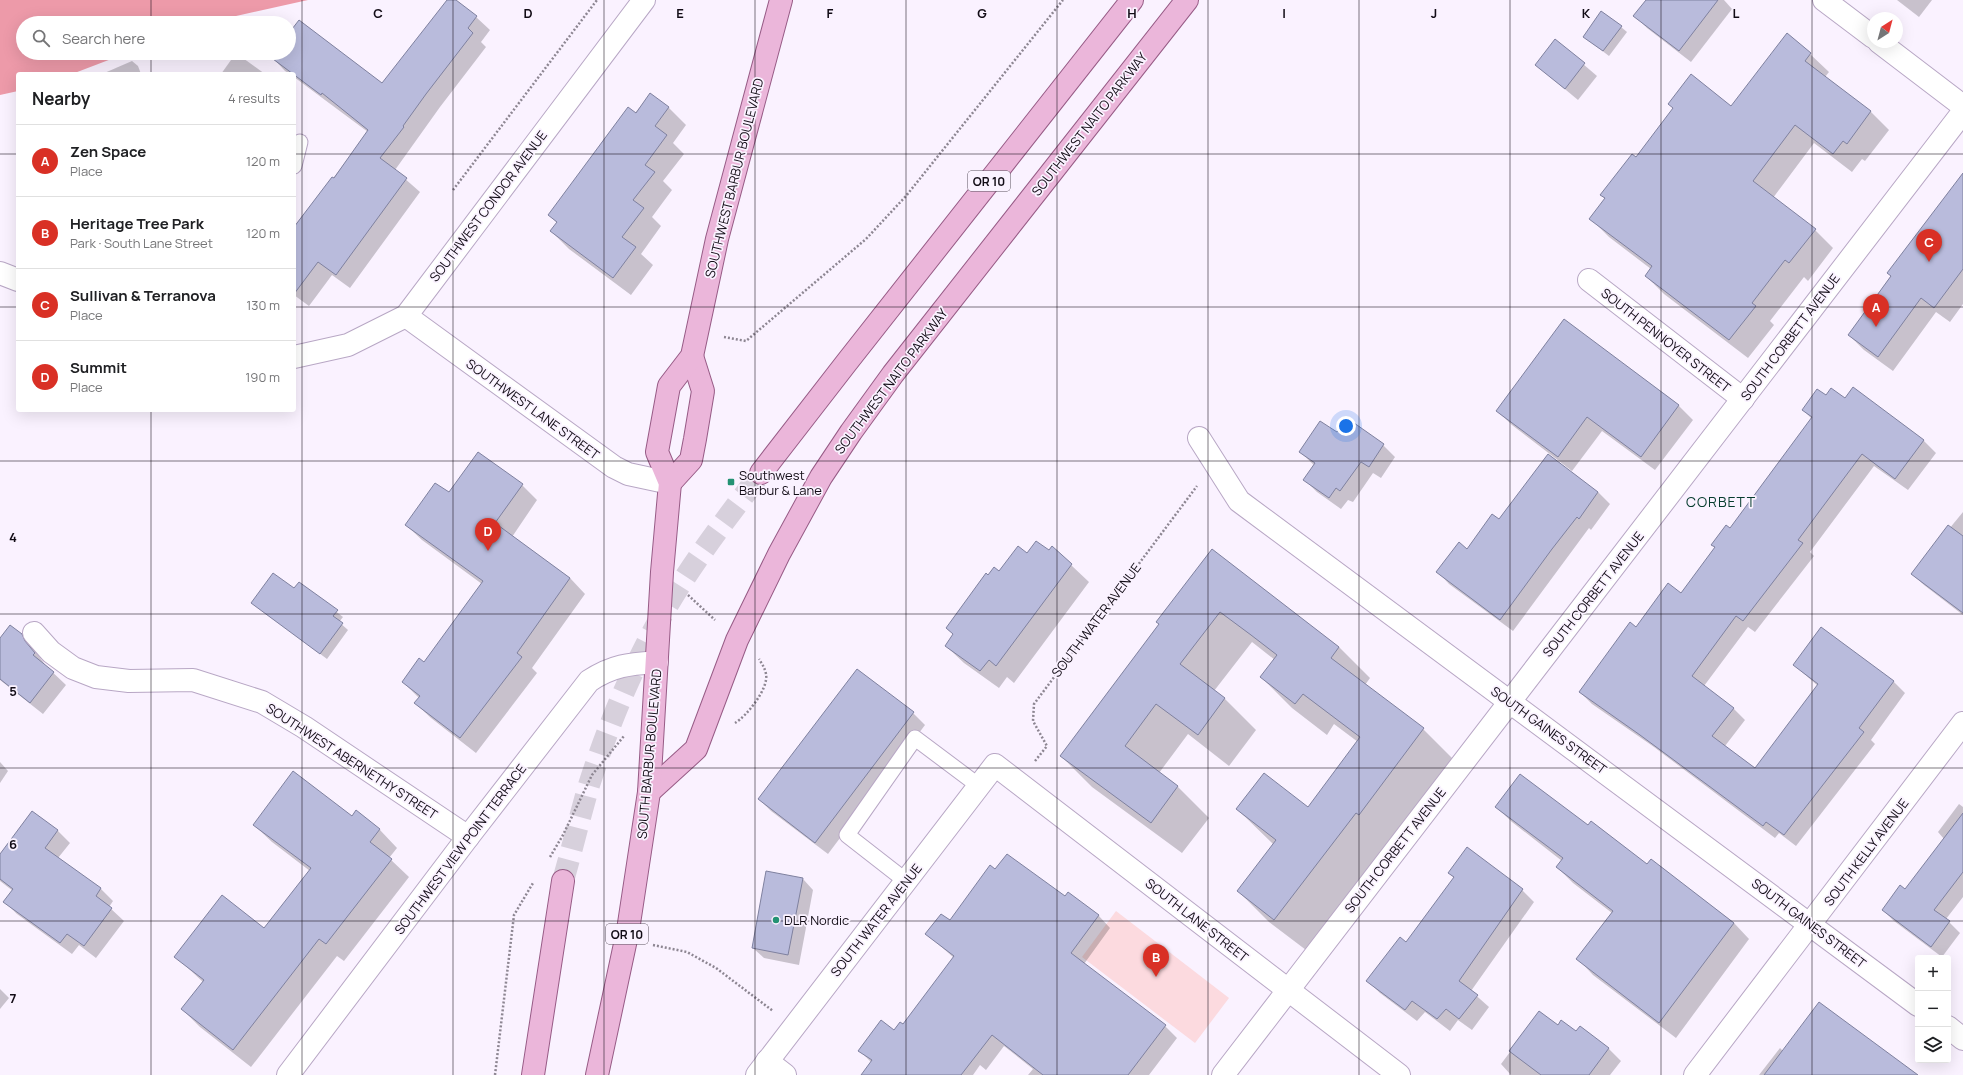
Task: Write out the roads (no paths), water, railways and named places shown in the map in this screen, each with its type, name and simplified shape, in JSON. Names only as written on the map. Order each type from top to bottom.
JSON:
[{"type":"main road","name":"SOUTHWEST BARBUR BOULEVARD","points":[[670,483],[691,460],[703,392],[692,356],[696,332],[717,239],[781,0]]},
{"type":"main road","name":"OR 10","points":[[761,473],[1132,0]]},
{"type":"main road","name":"SOUTHWEST NAITO PARKWAY","points":[[649,792],[696,748],[737,640],[764,582],[821,477],[851,432],[893,374],[1187,0]]},
{"type":"main road","name":"SOUTHWEST BARBUR BOULEVARD","points":[[662,572],[670,483],[657,452],[669,386],[692,356]]},
{"type":"main road","name":"SOUTH BARBUR BOULEVARD","points":[[597,1075],[636,890],[649,792],[662,572]]},
{"type":"main road","points":[[533,1075],[563,881]]},
{"type":"street","name":"SOUTHWEST CONDOR AVENUE","points":[[296,358],[348,345],[406,316],[644,0]]},
{"type":"street","points":[[1824,0],[1867,32]]},
{"type":"street","points":[[1887,48],[1963,106]]},
{"type":"street","name":"SOUTH CORBETT AVENUE","points":[[1223,1075],[1963,112]]},
{"type":"street","points":[[0,272],[16,279]]},
{"type":"street","name":"SOUTH PENNOYER STREET","points":[[1589,280],[1743,399]]},
{"type":"street","name":"SOUTHWEST LANE STREET","points":[[406,316],[614,467],[628,474],[670,483]]},
{"type":"street","name":"SOUTH GAINES STREET","points":[[1199,438],[1214,464],[1239,501],[1811,924],[1915,1003]]},
{"type":"street","name":"SOUTHWEST ABERNETHY STREET","points":[[34,633],[51,652],[73,668],[96,677],[129,681],[193,680],[262,702],[304,727],[468,837]]},
{"type":"street","name":"SOUTHWEST VIEW POINT TERRACE","points":[[288,1075],[468,837],[590,681],[603,672],[620,666],[657,662]]},
{"type":"street","name":"SOUTH KELLY AVENUE","points":[[1695,1075],[1963,723]]},
{"type":"street","name":"SOUTH LANE STREET","points":[[995,765],[1399,1075]]},
{"type":"street","name":"SOUTH WATER AVENUE","points":[[762,1068],[995,765]]},
{"type":"street","points":[[1951,1029],[1963,1039]]},
{"type":"street","points":[[762,1068],[785,1075]]},
{"type":"lane","points":[[296,158],[300,142]]},
{"type":"lane","points":[[906,882],[847,835],[915,738],[979,786]]},
{"type":"tunnel","points":[[563,881],[596,763],[621,698],[651,635],[673,596],[709,542],[761,473]]},
{"type":"place","name":"Sullivan & Terranova","points":[[1929,262]]},
{"type":"place","name":"Zen Space","points":[[1876,327]]},
{"type":"place","name":"Southwest Barbur & Lane","points":[[731,482]]},
{"type":"place","name":"Summit","points":[[488,551]]},
{"type":"place","name":"DLR Nordic","points":[[776,920]]},
{"type":"place","name":"Heritage Tree Park","points":[[1156,977]]},
{"type":"district","name":"CORBETT","points":[[1721,501]]}]
